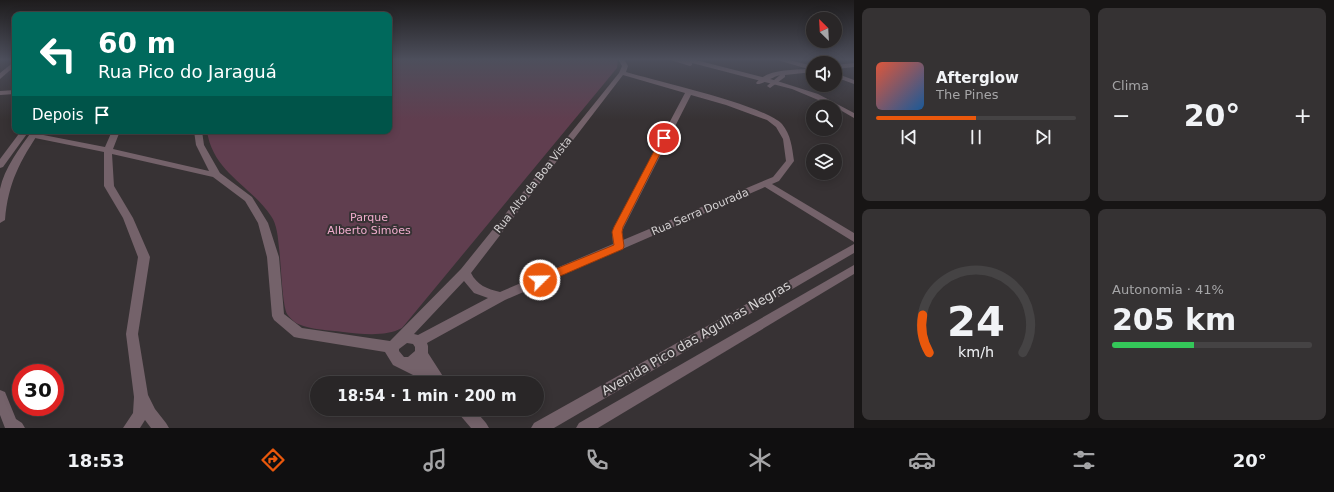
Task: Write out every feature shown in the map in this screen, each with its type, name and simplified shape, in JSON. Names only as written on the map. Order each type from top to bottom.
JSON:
[{"type":"street","name":"Rua Alto da Boa Vista","points":[[411,339],[432,306],[465,272],[617,79]]},
{"type":"street","name":"Rua Serra Dourada","points":[[411,339],[501,297],[766,184],[776,179],[790,162],[787,140],[779,126],[770,118],[748,109],[643,79]]},
{"type":"street","points":[[752,79],[811,95],[854,116]]},
{"type":"street","points":[[753,79],[760,81],[764,79]]},
{"type":"street","points":[[772,84],[778,79]]},
{"type":"street","points":[[772,84],[812,100]]},
{"type":"street","points":[[0,94],[12,92]]},
{"type":"street","points":[[619,246],[617,232],[618,227],[689,92]]},
{"type":"street","points":[[842,115],[854,123]]},
{"type":"street","points":[[0,165],[29,134]]},
{"type":"street","points":[[0,220],[3,190],[11,169],[30,134]]},
{"type":"street","points":[[40,134],[216,174]]},
{"type":"street","points":[[115,134],[108,150],[109,186],[128,218],[144,257],[132,334],[140,396],[140,415],[131,428]]},
{"type":"street","points":[[198,134],[200,145],[216,174],[249,199],[263,223],[273,257],[278,316],[299,333],[393,348]]},
{"type":"street","points":[[766,184],[854,238]]},
{"type":"street","name":"Avenida Pico das Agulhas Negras","points":[[539,428],[854,248]]},
{"type":"street","name":"Avenida Pico das Agulhas Negras","points":[[584,428],[854,269]]},
{"type":"street","points":[[465,272],[470,283],[477,290],[501,297]]},
{"type":"street","points":[[429,376],[396,359],[392,352],[395,343],[411,339],[422,348],[421,356],[436,376]]},
{"type":"street","points":[[405,363],[414,361],[421,356]]},
{"type":"street","points":[[140,396],[150,414],[161,428]]},
{"type":"street","points":[[0,397],[12,427]]},
{"type":"street","points":[[470,416],[481,428]]},
{"type":"green space","name":"Parque Alberto Simões","points":[[392,79],[608,79],[402,328],[389,333],[365,334],[320,330],[303,326],[292,320],[285,309],[278,236],[273,219],[253,195],[224,167],[216,157],[208,134],[392,134]]},
{"type":"route","points":[[540,280],[619,246],[617,232],[618,227],[664,138]]}]
